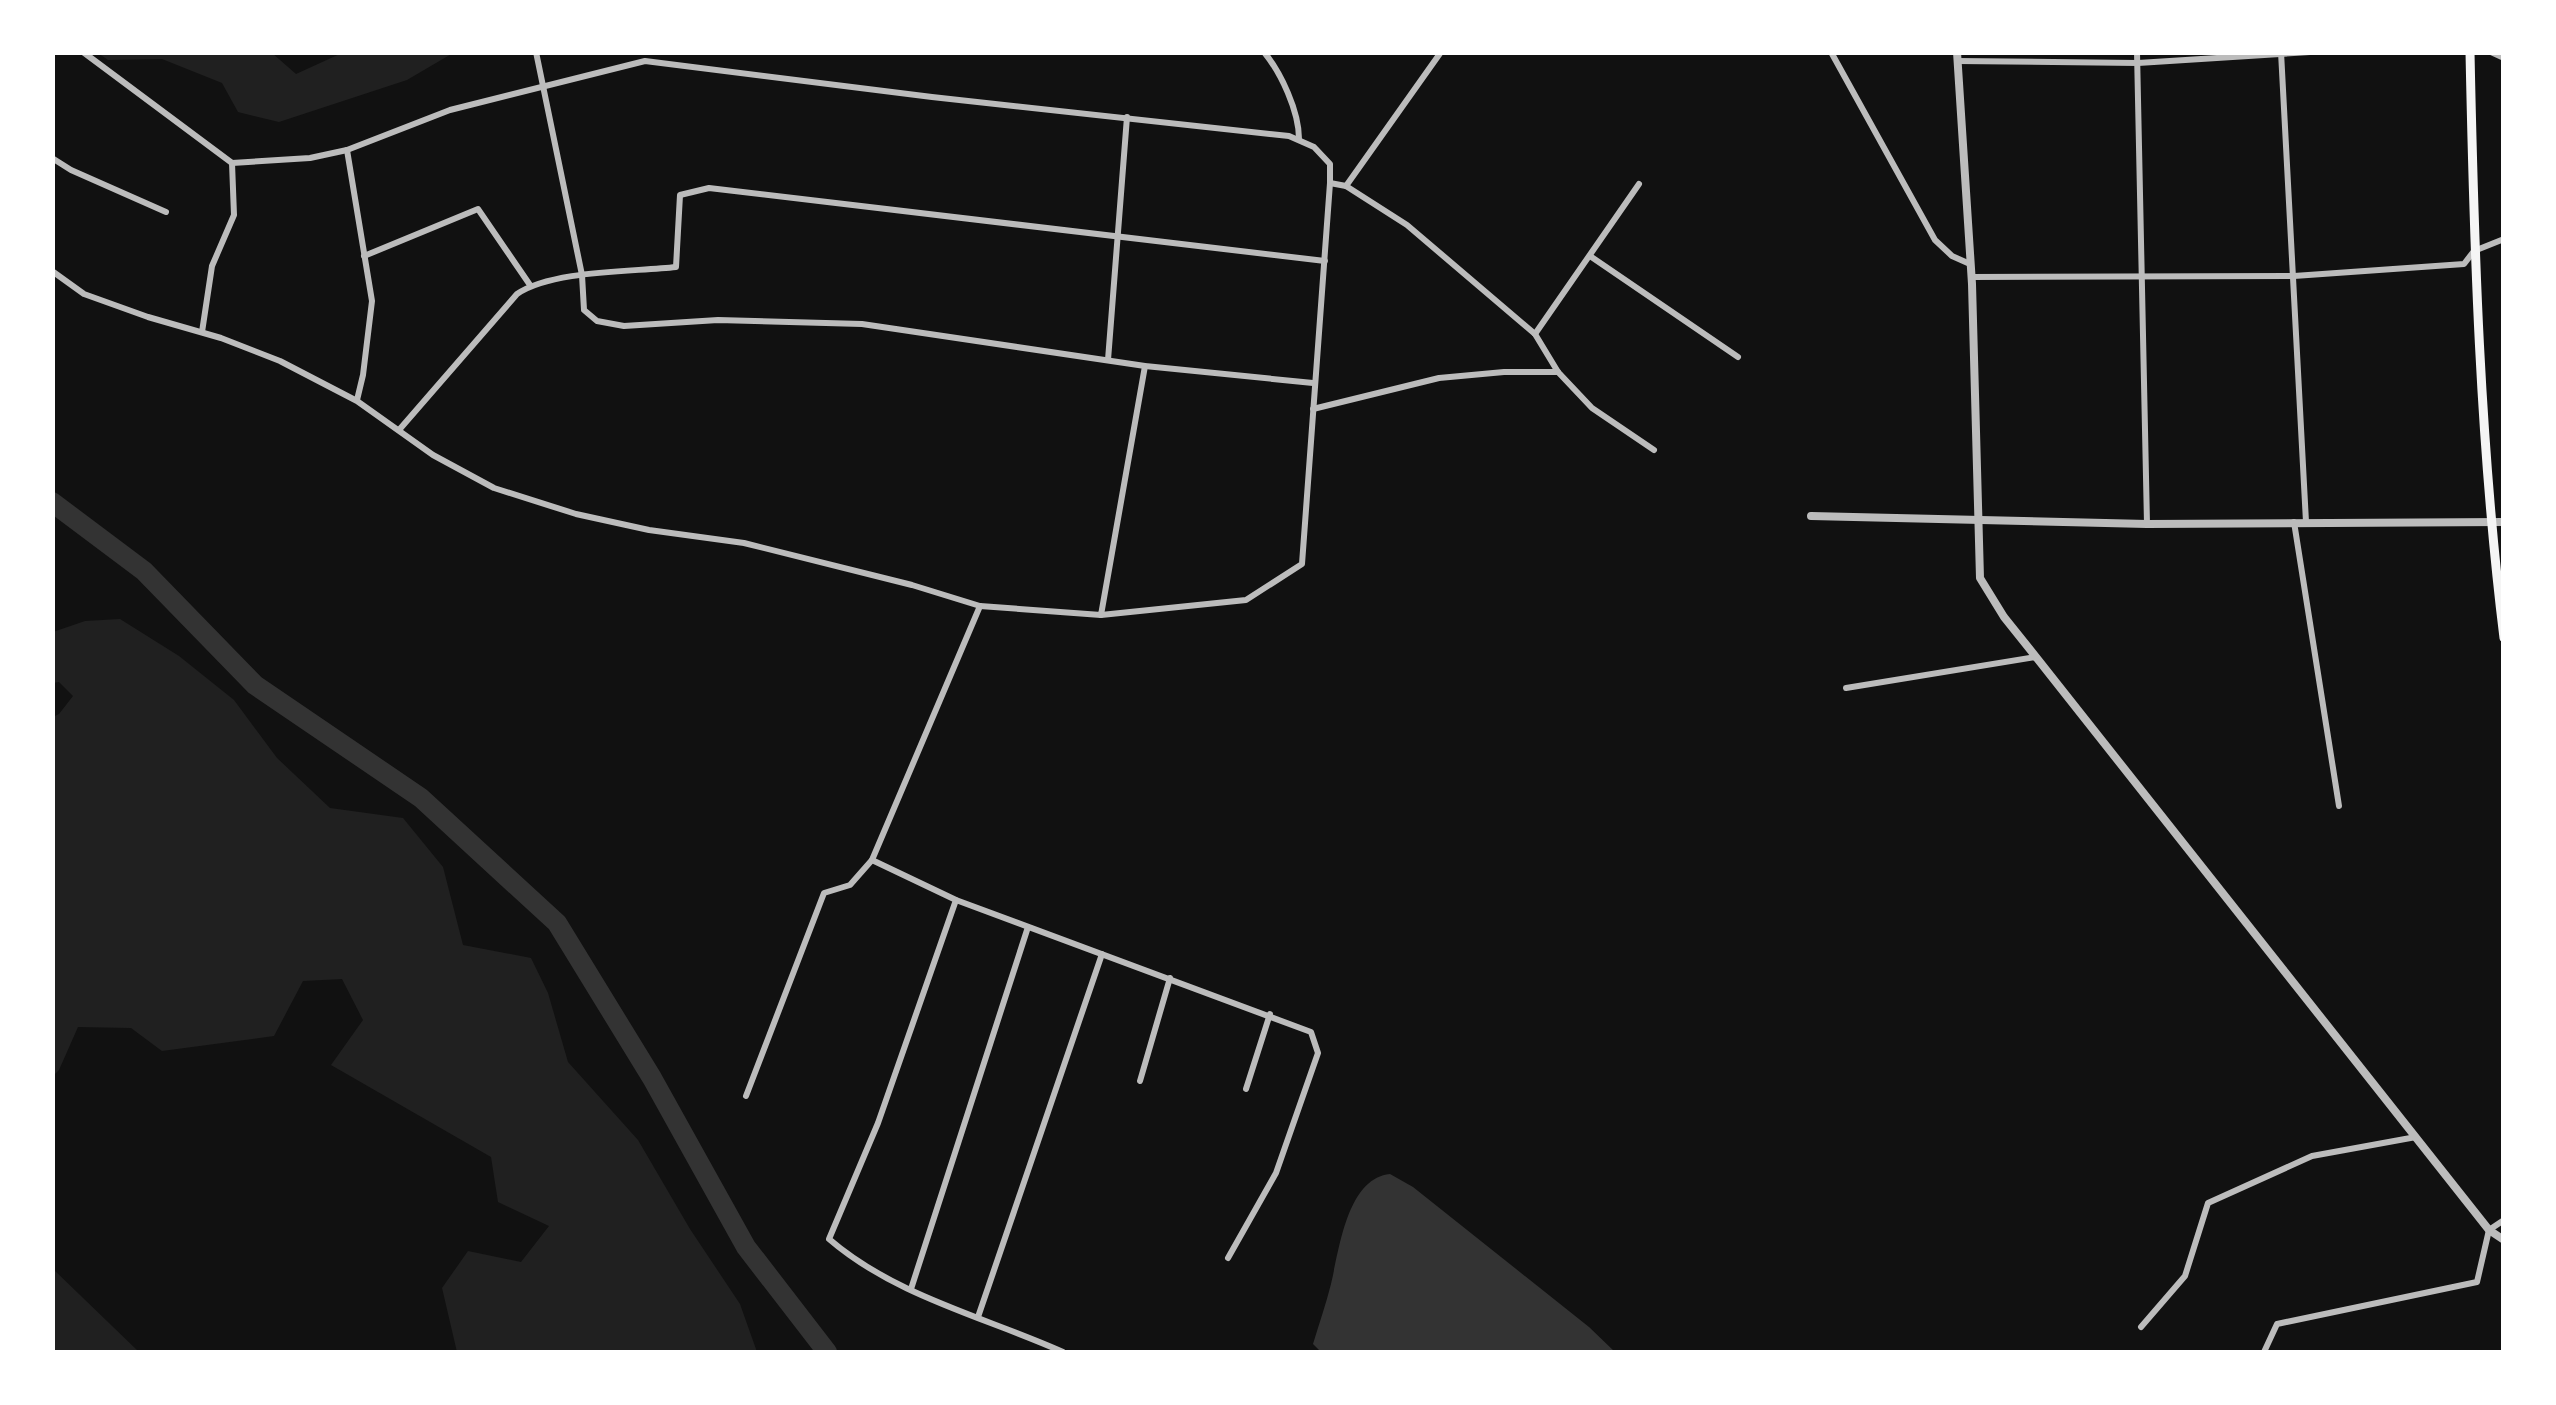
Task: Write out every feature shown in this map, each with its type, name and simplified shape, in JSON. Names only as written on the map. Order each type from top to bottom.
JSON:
[{"type":"main road","points":[[2470,52],[2474,251],[2489,520],[2504,638]]},
{"type":"street","points":[[52,271],[84,294],[280,361],[356,401],[432,454],[494,488],[560,509],[649,530],[744,543],[980,606],[1102,615],[1246,600],[1302,564],[1330,164],[1298,139],[1275,133],[644,57],[450,110],[347,150],[310,158],[232,163],[82,52]]},
{"type":"street","points":[[536,52],[582,275],[584,310],[596,321],[624,326],[718,320],[862,324],[1145,366],[1314,382]]},
{"type":"street","points":[[1264,52],[1274,65],[1296,120],[1298,139]]},
{"type":"street","points":[[1346,186],[1442,52]]},
{"type":"street","points":[[1831,52],[1936,240],[1952,256],[1970,264]]},
{"type":"street","points":[[2138,52],[2147,524]]},
{"type":"street","points":[[2310,52],[2138,63],[1957,57],[1971,276],[1980,578],[2004,618],[2489,1230],[2504,1240]]},
{"type":"street","points":[[2491,52],[2504,58]]},
{"type":"street","points":[[2281,53],[2306,522]]},
{"type":"street","points":[[1108,360],[1127,118]]},
{"type":"street","points":[[347,150],[372,301],[356,401]]},
{"type":"street","points":[[52,158],[166,212]]},
{"type":"street","points":[[202,332],[212,266],[234,216],[232,163]]},
{"type":"street","points":[[1330,183],[1346,186],[1407,225],[1536,334],[1558,372],[1592,408],[1654,450]]},
{"type":"street","points":[[1536,334],[1640,184]]},
{"type":"street","points":[[399,430],[517,294],[530,285],[582,275],[676,266],[680,195],[709,188],[1325,261]]},
{"type":"street","points":[[364,256],[478,209],[530,285]]},
{"type":"street","points":[[1971,276],[2294,276],[2464,264],[2474,251],[2504,240]]},
{"type":"street","points":[[1590,256],[1738,357]]},
{"type":"street","points":[[1102,615],[1145,366]]},
{"type":"street","points":[[1313,409],[1439,378],[1558,372]]},
{"type":"street","points":[[1811,516],[2147,524],[2504,522]]},
{"type":"street","points":[[2294,522],[2339,806]]},
{"type":"street","points":[[746,1096],[824,893],[850,886],[872,860],[980,606]]},
{"type":"street","points":[[1846,688],[2036,657]]},
{"type":"street","points":[[872,860],[956,900],[1311,1032],[1318,1053],[1276,1173],[1228,1258]]},
{"type":"street","points":[[956,900],[878,1123],[829,1239],[848,1256],[911,1289],[1064,1352]]},
{"type":"street","points":[[911,1289],[1028,927]]},
{"type":"street","points":[[978,1318],[1102,954]]},
{"type":"street","points":[[1140,1080],[1170,978]]},
{"type":"street","points":[[1246,1089],[1270,1014]]},
{"type":"street","points":[[2140,1327],[2186,1276],[2208,1203],[2312,1156],[2416,1138]]},
{"type":"street","points":[[2264,1352],[2277,1324],[2477,1282],[2489,1230],[2504,1220]]},
{"type":"shaded area","points":[[98,53],[272,53],[296,74],[342,53],[453,53],[407,80],[279,122],[238,112],[222,83],[162,59],[108,60]]},
{"type":"shaded area","points":[[120,619],[179,656],[234,700],[277,758],[330,808],[403,818],[443,867],[463,945],[531,958],[548,993],[568,1062],[638,1140],[740,1304],[757,1352],[457,1352],[442,1288],[468,1251],[521,1262],[549,1226],[498,1202],[491,1157],[331,1065],[363,1020],[342,979],[303,981],[274,1036],[162,1051],[131,1028],[78,1027],[53,1076],[53,717],[73,696],[59,682],[53,683],[53,632],[85,621]]},
{"type":"shaded area","points":[[1390,1174],[1413,1187],[1615,1352],[1321,1352],[1313,1344],[1347,1218],[1364,1188]]},
{"type":"shaded area","points":[[53,1269],[139,1352],[53,1352]]},
{"type":"waterway","points":[[52,502],[144,571],[255,685],[421,798],[557,923],[652,1078],[746,1247],[827,1352]]}]
